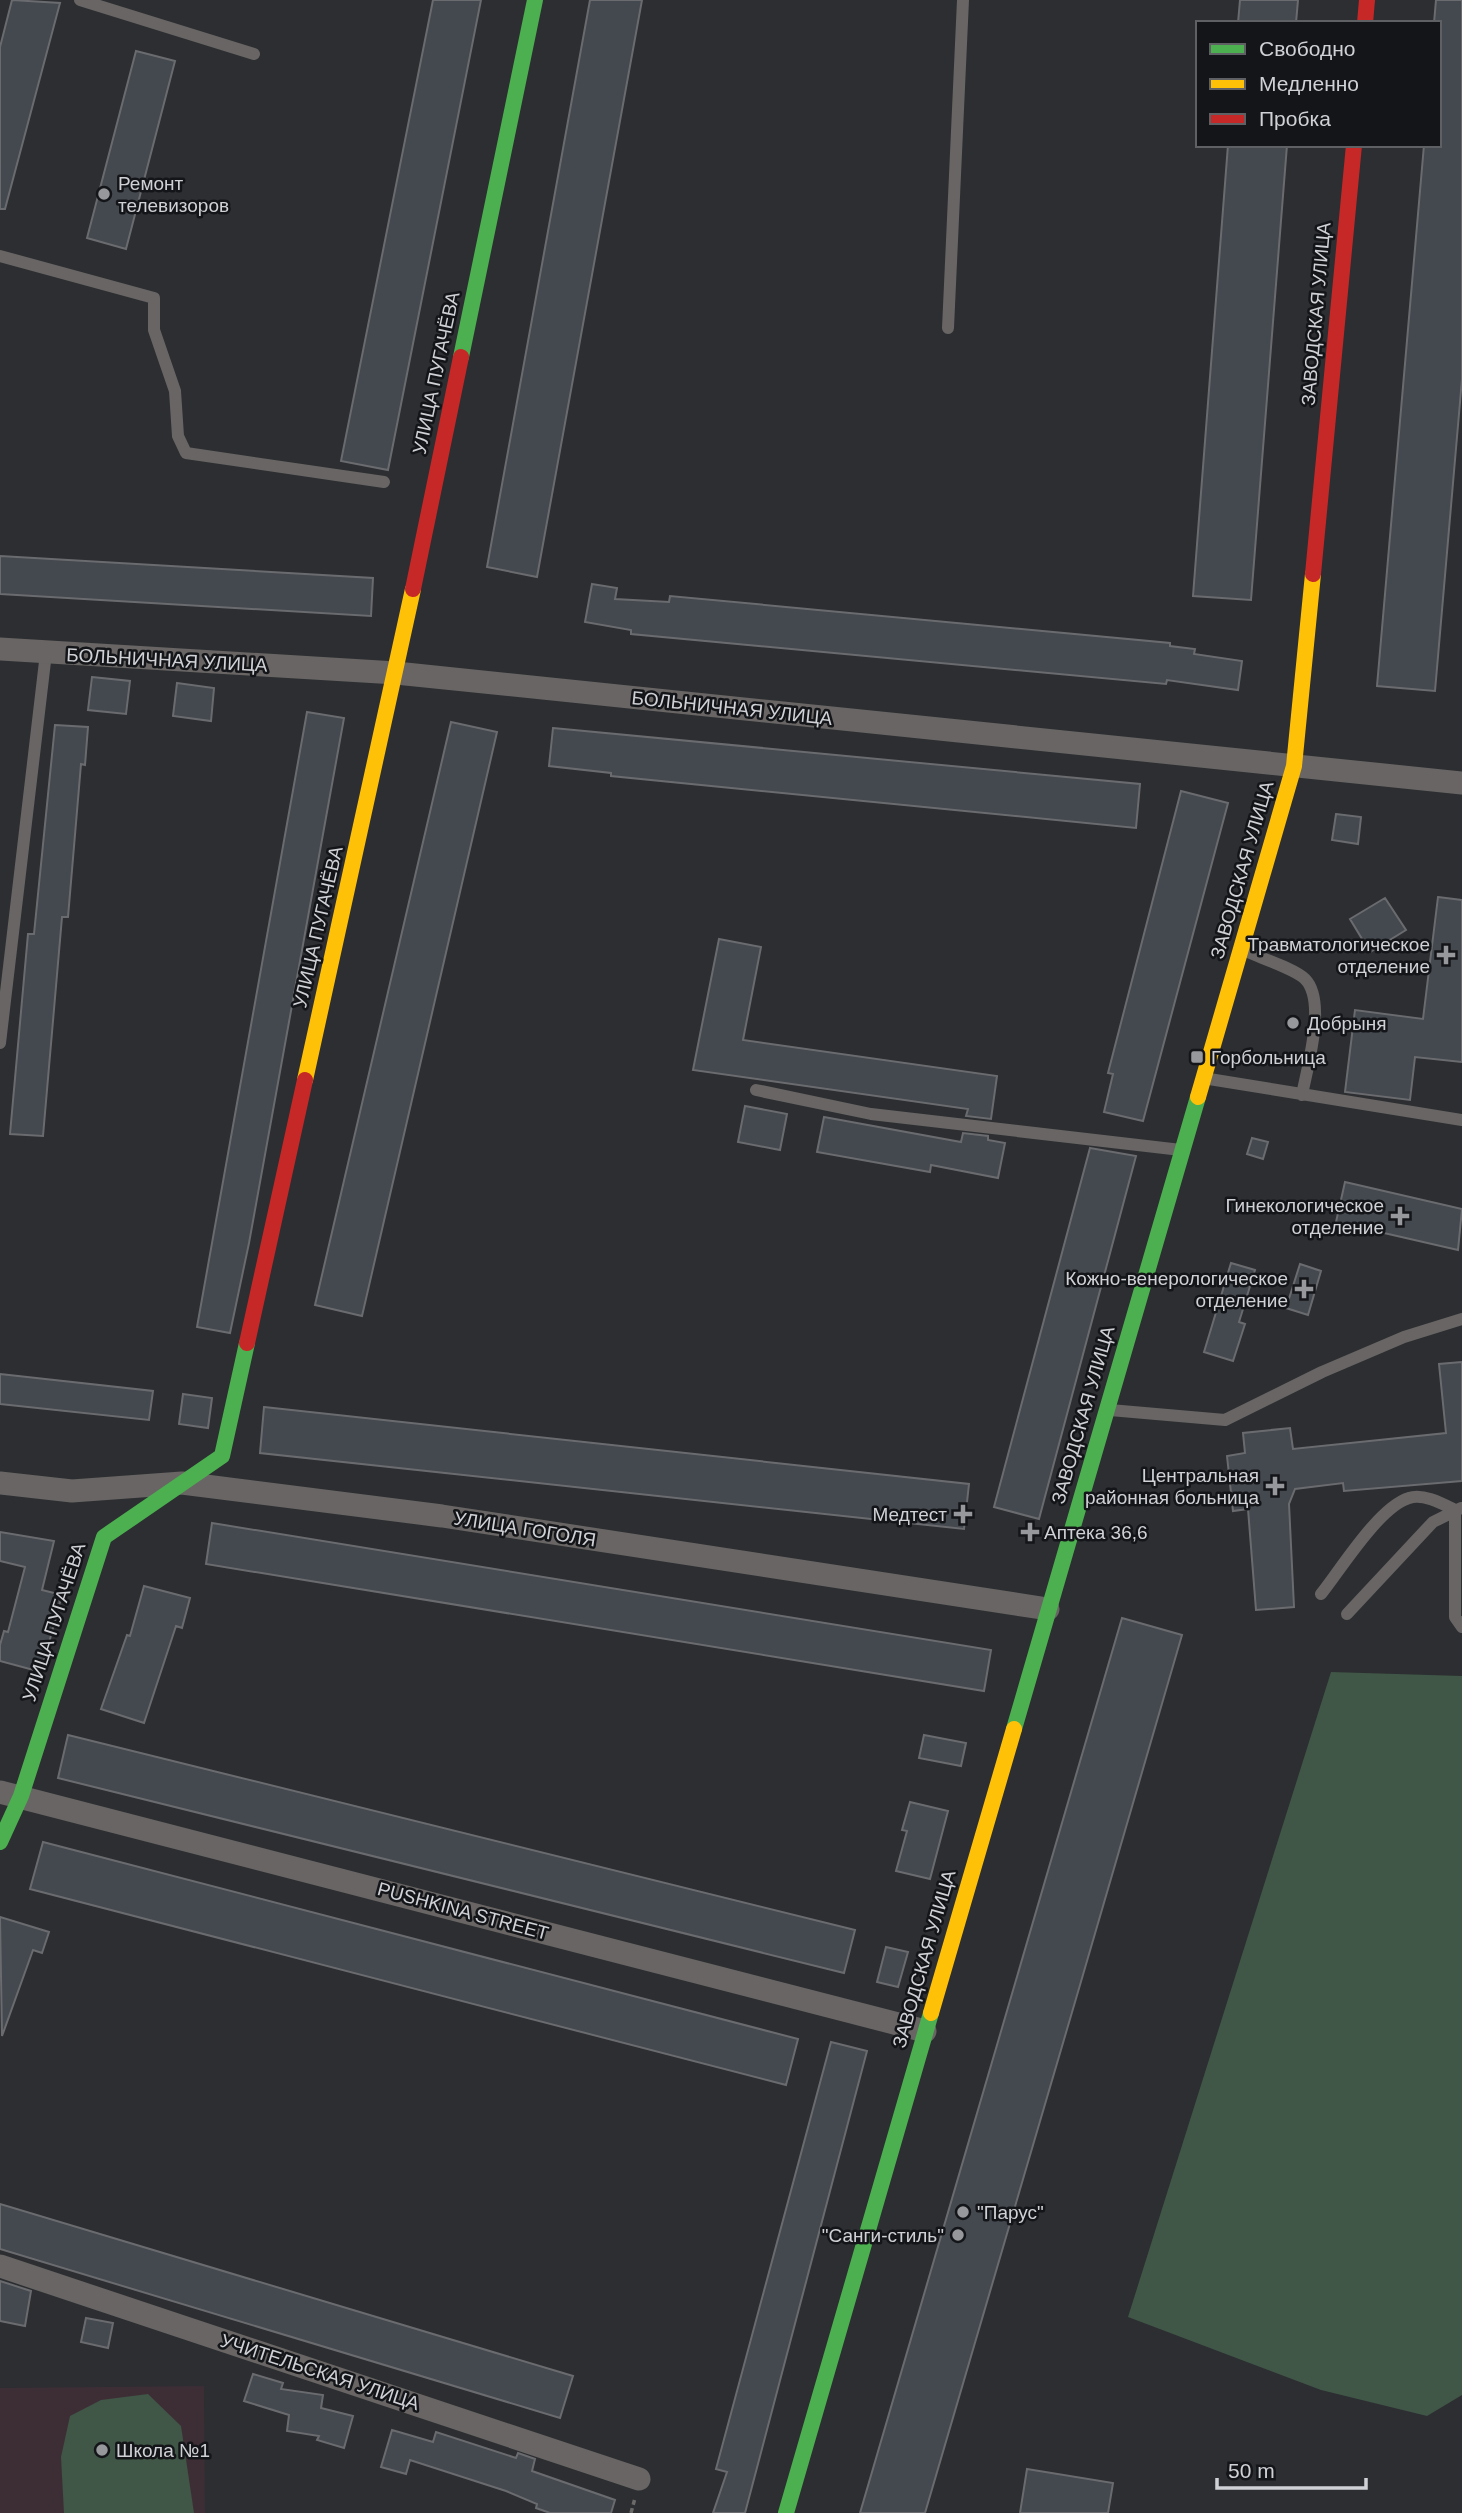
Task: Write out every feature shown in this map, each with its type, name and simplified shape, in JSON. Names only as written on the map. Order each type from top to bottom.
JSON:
[{"type":"street","name":"УЛИЦА ПУГАЧЁВА","points":[[10,1793],[104,1537],[222,1456],[396,673],[535,0]]},
{"type":"street","points":[[1365,21],[1367,0]]},
{"type":"street","name":"ЗАВОДСКАЯ УЛИЦА","points":[[786,2513],[1294,766],[1354,147]]},
{"type":"street","name":"БОЛЬНИЧНАЯ УЛИЦА","points":[[0,649],[396,673],[1462,783]]},
{"type":"street","name":"УЛИЦА ГОГОЛЯ","points":[[0,1483],[72,1491],[182,1483],[442,1516],[1048,1609]]},
{"type":"street","points":[[0,1842],[10,1793]]},
{"type":"street","name":"PUSHKINA STREET","points":[[10,1793],[925,2031]]},
{"type":"street","name":"УЧИТЕЛЬСКАЯ УЛИЦА","points":[[0,2266],[639,2479]]},
{"type":"lane","points":[[80,0],[254,54]]},
{"type":"lane","points":[[948,328],[963,0]]},
{"type":"lane","points":[[0,256],[154,298],[154,330],[175,391],[178,436],[186,453],[384,482]]},
{"type":"lane","points":[[0,1040],[46,653]]},
{"type":"lane","points":[[1240,949],[1304,977],[1315,992],[1313,1043],[1301,1095]]},
{"type":"lane","points":[[1203,1078],[1462,1120]]},
{"type":"lane","points":[[756,1090],[872,1114],[1182,1150]]},
{"type":"lane","points":[[1106,1410],[1184,1419],[1225,1420],[1334,1367],[1404,1337],[1462,1319]]},
{"type":"lane","points":[[1321,1594],[1390,1508],[1410,1497],[1459,1509]]},
{"type":"lane","points":[[1347,1614],[1433,1522],[1459,1509]]},
{"type":"lane","points":[[1459,1509],[1455,1617],[1462,1626]]},
{"type":"shaded area","name":"Школа №1","points":[[204,2386],[205,2513],[0,2513],[0,2388]]},
{"type":"green space","points":[[1331,1672],[1462,1676],[1462,2395],[1427,2416],[1321,2390],[1128,2317]]},
{"type":"green space","points":[[148,2394],[181,2426],[194,2513],[64,2513],[61,2457],[70,2416],[101,2400]]},
{"type":"building","points":[[12,0],[60,3],[5,209],[0,209],[0,47]]},
{"type":"building","points":[[433,0],[481,0],[388,470],[341,461]]},
{"type":"building","points":[[590,0],[642,0],[537,577],[487,567]]},
{"type":"building","points":[[1240,0],[1298,0],[1296,21],[1238,21]]},
{"type":"building","points":[[1436,0],[1462,0],[1462,379],[1435,691],[1377,686],[1424,147],[1441,147],[1441,21],[1434,21]]},
{"type":"building","points":[[136,51],[175,61],[126,249],[87,238]]},
{"type":"building","points":[[1228,147],[1287,147],[1251,600],[1193,596]]},
{"type":"building","points":[[0,556],[373,578],[371,616],[0,594]]},
{"type":"building","points":[[592,584],[617,588],[615,599],[669,602],[670,596],[1170,643],[1170,646],[1195,649],[1194,654],[1242,661],[1238,690],[1167,680],[1166,684],[631,634],[631,630],[585,622]]},
{"type":"building","points":[[92,677],[130,681],[126,714],[88,710]]},
{"type":"building","points":[[177,683],[214,688],[211,721],[173,716]]},
{"type":"building","points":[[307,712],[344,718],[249,1243],[230,1333],[197,1327]]},
{"type":"building","points":[[451,722],[497,732],[362,1316],[315,1305]]},
{"type":"building","points":[[55,725],[88,727],[85,765],[81,764],[68,917],[62,917],[43,1136],[10,1134],[28,934],[34,934]]},
{"type":"building","points":[[553,728],[1140,784],[1136,828],[611,776],[611,773],[549,766]]},
{"type":"building","points":[[1181,791],[1228,803],[1143,1121],[1104,1112],[1113,1074],[1108,1073]]},
{"type":"building","points":[[1336,814],[1361,817],[1358,844],[1332,840]]},
{"type":"building","name":"Травматологическое отделение","points":[[1438,897],[1462,900],[1462,1062],[1415,1057],[1410,1100],[1345,1092],[1355,1010],[1423,1019]]},
{"type":"building","points":[[1385,898],[1406,930],[1370,952],[1350,919]]},
{"type":"building","points":[[719,939],[761,947],[743,1040],[997,1076],[991,1119],[966,1116],[968,1109],[693,1070]]},
{"type":"building","points":[[745,1106],[787,1114],[780,1150],[738,1142]]},
{"type":"building","points":[[824,1117],[961,1142],[963,1133],[988,1136],[988,1140],[1005,1143],[998,1178],[931,1165],[930,1172],[817,1152]]},
{"type":"building","points":[[1252,1138],[1268,1142],[1263,1159],[1247,1154]]},
{"type":"building","points":[[1090,1148],[1136,1156],[1039,1519],[994,1507]]},
{"type":"building","name":"Гинекологическое отделение","points":[[1345,1182],[1462,1209],[1458,1250],[1336,1222]]},
{"type":"building","points":[[1231,1263],[1255,1270],[1239,1322],[1245,1324],[1233,1361],[1204,1352]]},
{"type":"building","name":"Кожно-венерологическое отделение","points":[[1300,1264],[1321,1271],[1308,1315],[1286,1308]]},
{"type":"building","name":"Центральная районная больница","points":[[1462,1362],[1462,1481],[1344,1491],[1343,1483],[1295,1489],[1289,1504],[1294,1607],[1256,1610],[1248,1509],[1233,1511],[1227,1456],[1245,1453],[1243,1433],[1290,1428],[1293,1449],[1446,1433],[1439,1364]]},
{"type":"building","points":[[0,1374],[153,1391],[149,1420],[0,1404]]},
{"type":"building","points":[[183,1394],[212,1398],[208,1428],[179,1424]]},
{"type":"building","points":[[264,1407],[969,1484],[964,1529],[260,1453]]},
{"type":"building","points":[[212,1523],[991,1650],[984,1691],[206,1564]]},
{"type":"building","points":[[0,1532],[54,1541],[42,1590],[62,1595],[41,1672],[0,1661],[0,1645],[4,1631],[8,1632],[25,1567],[0,1561]]},
{"type":"building","points":[[144,1586],[190,1598],[182,1628],[176,1626],[144,1723],[101,1709],[127,1635],[130,1636]]},
{"type":"building","points":[[1122,1618],[1182,1635],[1080,1985],[925,2513],[860,2513]]},
{"type":"building","points":[[68,1735],[855,1930],[844,1973],[58,1778]]},
{"type":"building","points":[[924,1735],[966,1743],[961,1766],[919,1758]]},
{"type":"building","points":[[910,1802],[948,1811],[930,1879],[896,1871],[907,1831],[902,1830]]},
{"type":"building","points":[[43,1842],[798,2039],[786,2085],[30,1889]]},
{"type":"building","points":[[0,1917],[49,1932],[42,1953],[33,1950],[2,2036]]},
{"type":"building","points":[[886,1947],[908,1952],[898,1987],[877,1982]]},
{"type":"building","points":[[831,2042],[867,2051],[745,2513],[713,2513],[727,2472],[716,2469]]},
{"type":"building","points":[[0,2204],[573,2376],[560,2418],[0,2249]]},
{"type":"building","points":[[0,2281],[31,2291],[25,2326],[0,2321]]},
{"type":"building","points":[[86,2318],[113,2323],[108,2348],[81,2342]]},
{"type":"building","points":[[253,2374],[283,2383],[281,2389],[323,2395],[321,2408],[353,2416],[344,2448],[317,2440],[319,2436],[287,2431],[289,2415],[244,2401]]},
{"type":"building","points":[[392,2430],[433,2442],[436,2432],[516,2458],[518,2453],[535,2459],[532,2471],[615,2500],[611,2513],[550,2513],[536,2508],[537,2504],[506,2491],[410,2460],[406,2474],[381,2467]]},
{"type":"building","points":[[1027,2469],[1113,2483],[1108,2513],[1020,2513]]},
{"type":"traffic: fast","points":[[461,357],[535,0]]},
{"type":"traffic: fast","points":[[1014,1729],[1198,1097]]},
{"type":"traffic: fast","points":[[0,1842],[21,1796],[104,1537],[222,1456],[247,1343]]},
{"type":"traffic: fast","points":[[786,2513],[931,2013]]},
{"type":"traffic: slow","points":[[1198,1097],[1294,766],[1313,574]]},
{"type":"traffic: slow","points":[[305,1080],[413,589]]},
{"type":"traffic: slow","points":[[931,2013],[1014,1729]]},
{"type":"traffic: jam","points":[[1365,21],[1367,0]]},
{"type":"traffic: jam","points":[[1313,574],[1354,147]]},
{"type":"traffic: jam","points":[[413,589],[461,357]]},
{"type":"traffic: jam","points":[[247,1343],[305,1080]]},
{"type":"place","name":"Ремонт телевизоров","points":[[104,194]]},
{"type":"place","name":"Травматологическое отделение","points":[[1446,955]]},
{"type":"place","name":"Добрыня","points":[[1293,1023]]},
{"type":"place","name":"Горбольница","points":[[1197,1057]]},
{"type":"place","name":"Гинекологическое отделение","points":[[1400,1216]]},
{"type":"place","name":"Кожно-венерологическое отделение","points":[[1304,1289]]},
{"type":"place","name":"Центральная районная больница","points":[[1275,1486]]},
{"type":"place","name":"Медтест","points":[[963,1514]]},
{"type":"place","name":"Аптека 36,6","points":[[1030,1532]]},
{"type":"place","name":"\"Парус\"","points":[[963,2212]]},
{"type":"place","name":"\"Санги-стиль\"","points":[[958,2235]]},
{"type":"place","name":"Школа №1","points":[[102,2450]]}]
